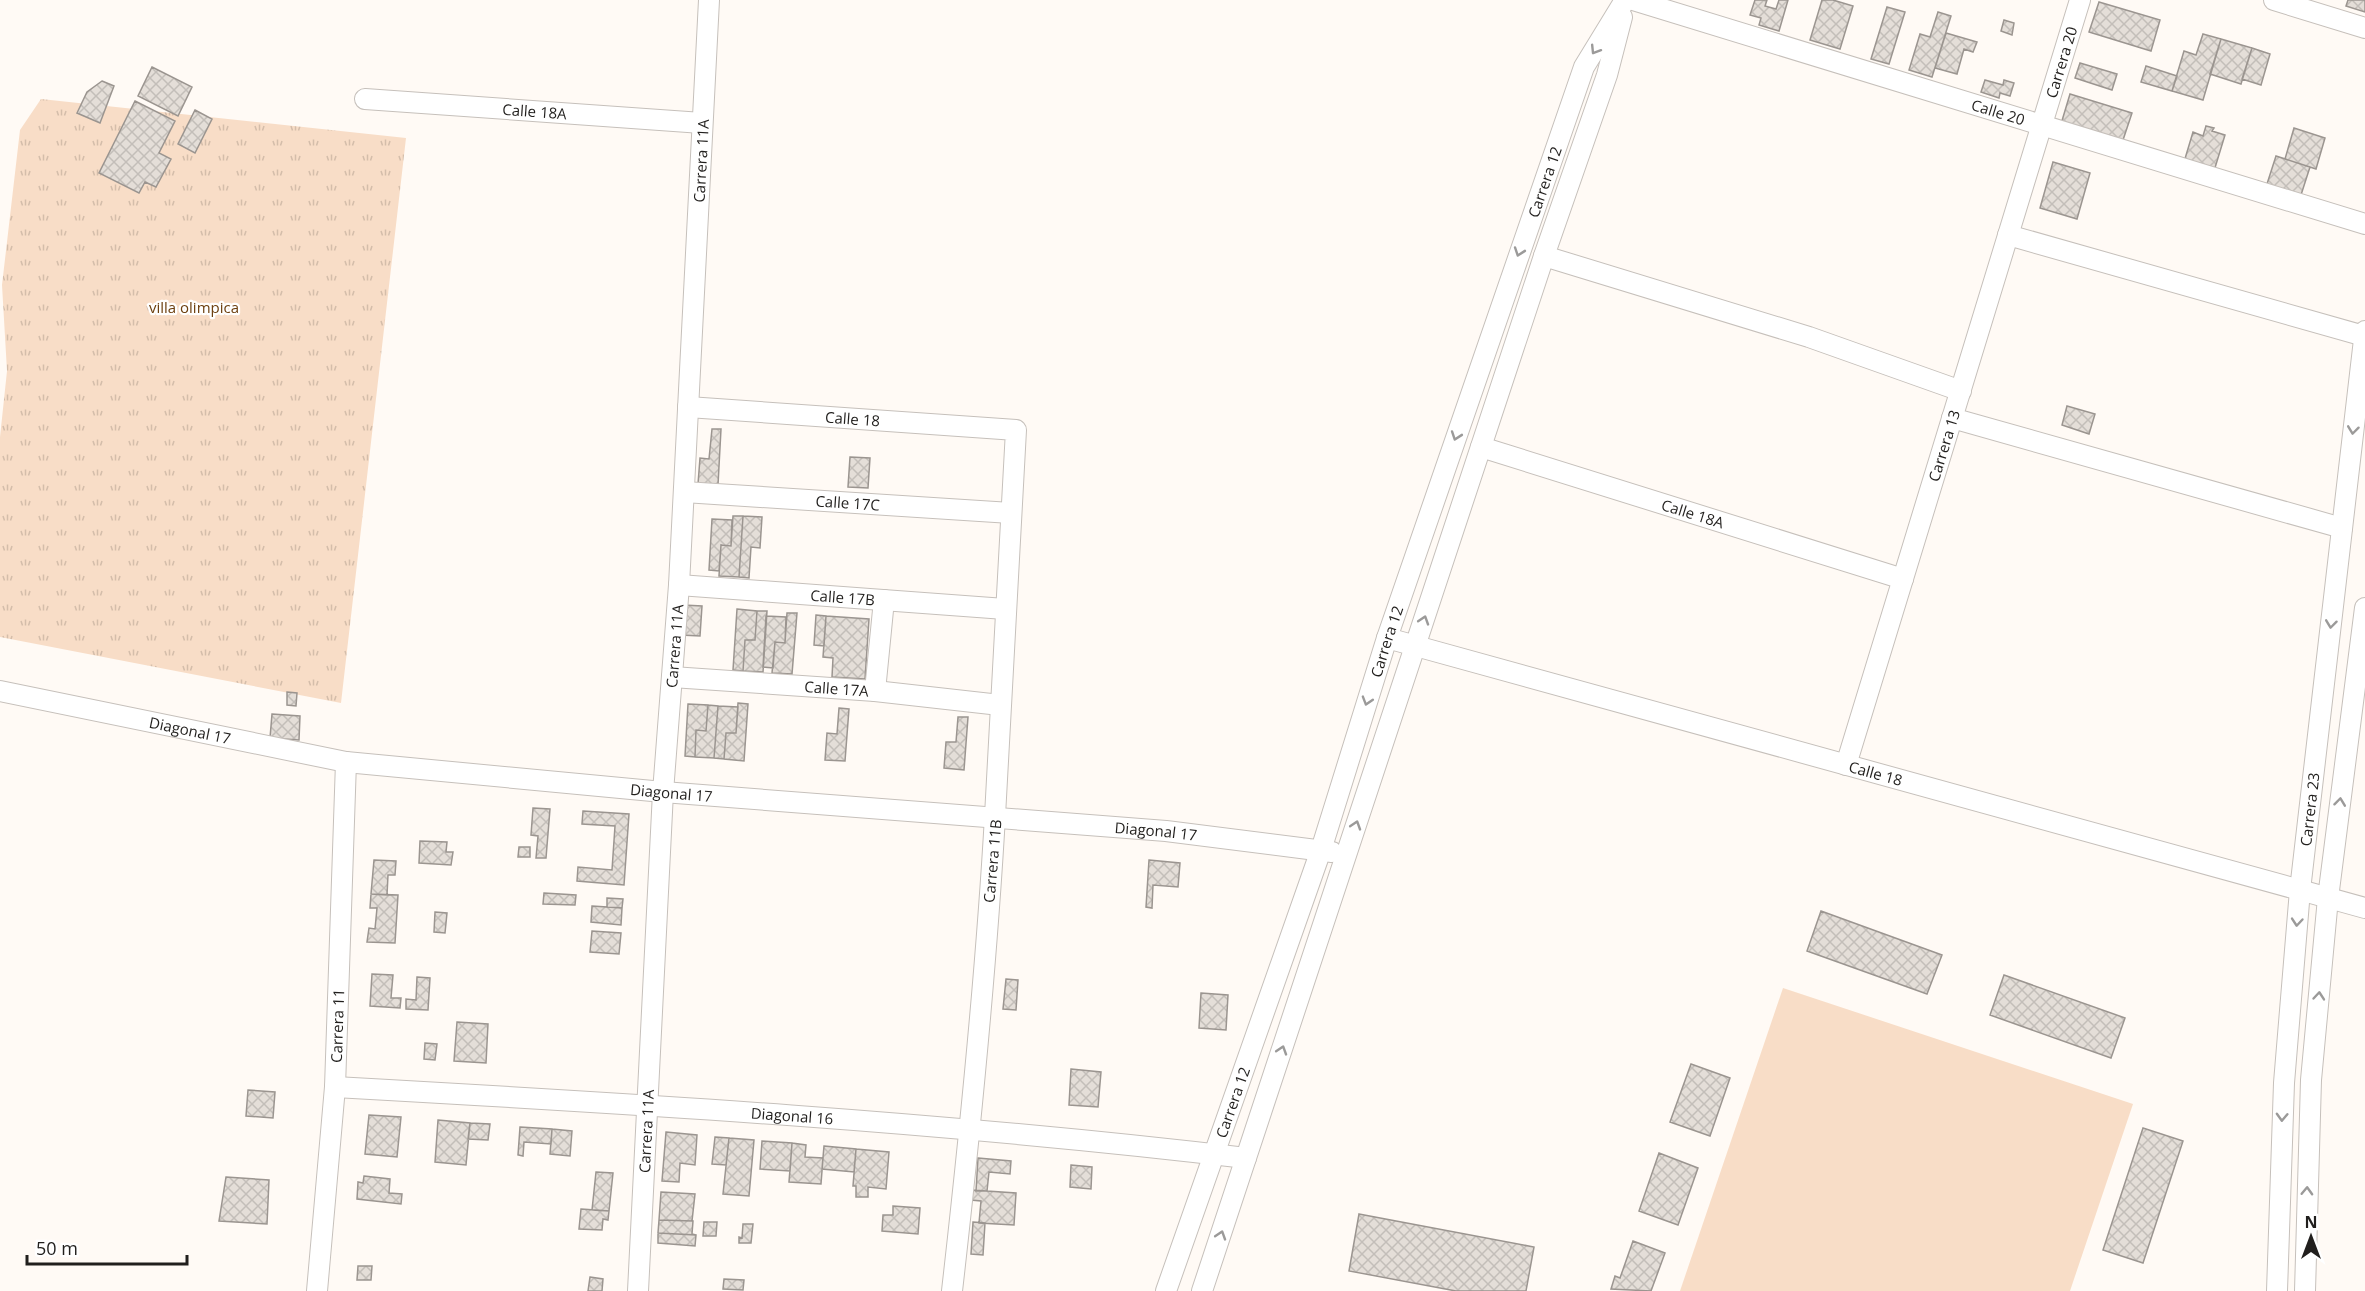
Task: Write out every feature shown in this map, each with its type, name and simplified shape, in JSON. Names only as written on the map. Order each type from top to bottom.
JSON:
[{"type":"street","name":"Carrera 11A","points":[[638,1291],[663,792],[679,585],[709,0]]},
{"type":"street","name":"Carrera 12","points":[[1202,1291],[1544,256],[1607,75],[1626,0]]},
{"type":"street","name":"Carrera 12","points":[[1166,1291],[1321,850],[1387,638],[1584,67],[1626,0]]},
{"type":"street","name":"Calle 20","points":[[1633,0],[2365,224]]},
{"type":"street","name":"Carrera 20","points":[[2042,125],[2080,0]]},
{"type":"street","points":[[2274,0],[2365,28]]},
{"type":"street","name":"Calle 18A","points":[[365,99],[702,123]]},
{"type":"street","name":"Carrera 13","points":[[1846,765],[2042,125]]},
{"type":"street","points":[[2008,236],[2365,334]]},
{"type":"street","points":[[1544,256],[1809,338],[1960,391]]},
{"type":"street","name":"Carrera 23","points":[[2277,1291],[2284,1083],[2300,890],[2365,334]]},
{"type":"street","name":"Calle 18","points":[[688,407],[1016,430]]},
{"type":"street","points":[[1952,418],[2342,528]]},
{"type":"street","name":"Carrera 11B","points":[[952,1291],[970,1130],[995,817],[1016,430]]},
{"type":"street","name":"Calle 18A","points":[[1481,447],[1903,579]]},
{"type":"street","name":"Calle 17C","points":[[684,492],[1011,513]]},
{"type":"street","name":"Calle 17B","points":[[679,585],[1005,609]]},
{"type":"street","points":[[875,691],[884,600]]},
{"type":"street","name":"Carrera 23","points":[[2306,1291],[2311,1080],[2328,898],[2357,732],[2365,608]]},
{"type":"street","name":"Calle 18","points":[[1387,638],[1415,648],[2365,908]]},
{"type":"street","name":"Calle 17A","points":[[672,677],[875,691],[1000,705]]},
{"type":"street","name":"Diagonal 17","points":[[0,692],[346,762],[663,792],[1166,831],[1347,854]]},
{"type":"street","name":"Carrera 11","points":[[317,1291],[335,1087],[346,762]]},
{"type":"street","name":"Diagonal 16","points":[[335,1087],[646,1104],[970,1130],[1246,1158]]},
{"type":"green space","name":"villa olimpica","points":[[41,99],[406,138],[341,703],[0,637],[0,437],[7,371],[2,285],[20,130]]},
{"type":"green space","points":[[1783,988],[2133,1104],[2070,1291],[1680,1291]]},
{"type":"building","points":[[1755,0],[1767,0],[1765,6],[1776,9],[1779,0],[1788,0],[1779,31],[1759,25],[1761,18],[1750,15]]},
{"type":"building","points":[[1822,0],[1833,0],[1853,6],[1840,49],[1810,40]]},
{"type":"building","points":[[2348,0],[2365,0],[2365,12],[2346,6]]},
{"type":"building","points":[[2099,2],[2160,20],[2151,51],[2089,32]]},
{"type":"building","points":[[1887,7],[1905,12],[1889,64],[1871,59]]},
{"type":"building","points":[[1938,12],[1951,16],[1932,77],[1909,70],[1920,34],[1930,37]]},
{"type":"building","points":[[2004,20],[2014,23],[2012,35],[2001,31]]},
{"type":"building","points":[[1946,33],[1977,42],[1973,52],[1964,49],[1957,74],[1935,68]]},
{"type":"building","points":[[2203,34],[2221,39],[2203,100],[2172,91],[2184,51],[2196,55]]},
{"type":"building","points":[[2221,39],[2252,48],[2241,84],[2210,74]]},
{"type":"building","points":[[2252,48],[2270,54],[2261,85],[2242,79]]},
{"type":"building","points":[[2080,63],[2117,74],[2112,90],[2075,78]]},
{"type":"building","points":[[2146,66],[2177,76],[2172,91],[2141,82]]},
{"type":"building","points":[[152,67],[192,87],[178,116],[138,96]]},
{"type":"building","points":[[1985,80],[2003,85],[2004,80],[2014,83],[2010,96],[2000,93],[1999,98],[1981,92]]},
{"type":"building","points":[[102,81],[114,86],[100,123],[77,113],[87,92]]},
{"type":"building","points":[[2070,94],[2132,113],[2122,143],[2061,124]]},
{"type":"building","points":[[135,101],[175,121],[159,153],[171,159],[156,187],[145,182],[139,193],[99,173]]},
{"type":"building","points":[[195,110],[212,119],[195,153],[178,144]]},
{"type":"building","points":[[2206,126],[2214,128],[2212,131],[2225,135],[2214,171],[2184,162],[2193,132],[2203,136]]},
{"type":"building","points":[[2294,128],[2325,138],[2316,169],[2285,159]]},
{"type":"building","points":[[2276,156],[2310,167],[2300,198],[2266,187]]},
{"type":"building","points":[[2053,162],[2090,173],[2077,219],[2040,208]]},
{"type":"building","points":[[2067,406],[2095,414],[2089,434],[2062,425]]},
{"type":"building","points":[[712,429],[721,429],[718,485],[698,484],[700,458],[709,459]]},
{"type":"building","points":[[850,457],[870,458],[868,488],[848,487]]},
{"type":"building","points":[[733,516],[743,516],[739,577],[719,576],[721,545],[731,546]]},
{"type":"building","points":[[743,516],[762,517],[760,548],[751,547],[749,578],[739,577]]},
{"type":"building","points":[[712,519],[732,520],[731,546],[721,545],[719,571],[709,570]]},
{"type":"building","points":[[683,605],[702,606],[700,636],[681,635]]},
{"type":"building","points":[[737,609],[757,611],[755,640],[745,640],[743,671],[733,670]]},
{"type":"building","points":[[757,611],[767,611],[763,672],[743,671],[745,640],[755,640]]},
{"type":"building","points":[[787,613],[797,613],[792,674],[772,673],[775,642],[785,643]]},
{"type":"building","points":[[816,615],[826,616],[824,646],[814,645]]},
{"type":"building","points":[[766,616],[786,617],[785,643],[775,642],[773,668],[763,667]]},
{"type":"building","points":[[826,616],[869,619],[865,679],[832,677],[833,658],[823,657]]},
{"type":"building","points":[[287,692],[297,693],[296,706],[287,705]]},
{"type":"building","points":[[738,703],[748,704],[744,761],[724,759],[726,733],[736,733]]},
{"type":"building","points":[[688,704],[708,705],[706,731],[696,730],[695,757],[685,756]]},
{"type":"building","points":[[708,705],[718,706],[714,758],[695,757],[696,730],[706,731]]},
{"type":"building","points":[[718,706],[738,707],[736,733],[726,733],[724,759],[714,758]]},
{"type":"building","points":[[839,708],[849,709],[845,761],[825,760],[827,733],[837,734]]},
{"type":"building","points":[[272,714],[300,716],[299,740],[270,738]]},
{"type":"building","points":[[958,717],[968,717],[964,770],[944,768],[946,742],[956,742]]},
{"type":"building","points":[[533,808],[550,809],[546,858],[536,858],[538,836],[531,835]]},
{"type":"building","points":[[583,811],[629,814],[624,885],[577,881],[578,867],[612,870],[615,826],[582,824]]},
{"type":"building","points":[[420,841],[447,842],[446,852],[453,852],[451,865],[419,863]]},
{"type":"building","points":[[519,847],[530,847],[530,857],[518,857]]},
{"type":"building","points":[[374,860],[396,861],[395,875],[388,875],[387,895],[371,894]]},
{"type":"building","points":[[1149,860],[1180,863],[1178,887],[1153,885],[1152,908],[1146,907]]},
{"type":"building","points":[[544,893],[576,895],[575,905],[543,904]]},
{"type":"building","points":[[371,894],[398,895],[395,943],[367,942],[369,928],[375,929],[377,908],[370,908]]},
{"type":"building","points":[[607,898],[623,899],[622,908],[607,907]]},
{"type":"building","points":[[592,906],[622,908],[621,925],[591,922]]},
{"type":"building","points":[[1821,911],[1942,955],[1927,994],[1807,951]]},
{"type":"building","points":[[435,912],[447,913],[445,933],[434,932]]},
{"type":"building","points":[[592,931],[621,933],[619,954],[590,952]]},
{"type":"building","points":[[372,974],[393,975],[391,998],[401,998],[400,1008],[370,1006]]},
{"type":"building","points":[[2004,975],[2125,1018],[2111,1058],[1990,1015]]},
{"type":"building","points":[[417,977],[430,978],[428,1010],[406,1009],[406,999],[416,1000]]},
{"type":"building","points":[[1006,979],[1018,980],[1016,1010],[1003,1009]]},
{"type":"building","points":[[1201,993],[1228,995],[1226,1030],[1199,1028]]},
{"type":"building","points":[[457,1022],[488,1024],[486,1063],[454,1061]]},
{"type":"building","points":[[425,1043],[437,1044],[435,1060],[424,1059]]},
{"type":"building","points":[[1691,1064],[1730,1078],[1710,1136],[1670,1122]]},
{"type":"building","points":[[1071,1069],[1101,1072],[1098,1107],[1069,1105]]},
{"type":"building","points":[[248,1090],[275,1092],[273,1118],[246,1116]]},
{"type":"building","points":[[369,1115],[401,1117],[397,1157],[365,1154]]},
{"type":"building","points":[[438,1120],[470,1123],[466,1165],[435,1162]]},
{"type":"building","points":[[470,1123],[490,1124],[488,1140],[468,1139]]},
{"type":"building","points":[[520,1127],[552,1129],[551,1144],[524,1142],[523,1156],[518,1155]]},
{"type":"building","points":[[2143,1128],[2183,1141],[2143,1263],[2103,1250]]},
{"type":"building","points":[[552,1129],[572,1131],[570,1156],[550,1154]]},
{"type":"building","points":[[666,1132],[697,1135],[695,1165],[680,1163],[679,1182],[662,1181]]},
{"type":"building","points":[[715,1137],[729,1138],[726,1165],[712,1164]]},
{"type":"building","points":[[729,1138],[754,1140],[749,1196],[723,1194]]},
{"type":"building","points":[[762,1141],[792,1143],[790,1171],[760,1169]]},
{"type":"building","points":[[792,1143],[806,1145],[805,1157],[823,1158],[821,1184],[789,1182]]},
{"type":"building","points":[[824,1146],[856,1149],[854,1172],[822,1169]]},
{"type":"building","points":[[856,1149],[889,1152],[886,1189],[868,1187],[868,1197],[856,1197],[856,1186],[853,1186]]},
{"type":"building","points":[[1659,1153],[1698,1168],[1678,1225],[1639,1211]]},
{"type":"building","points":[[978,1158],[1011,1161],[1010,1174],[989,1172],[987,1191],[976,1191]]},
{"type":"building","points":[[1071,1165],[1092,1167],[1091,1189],[1070,1187]]},
{"type":"building","points":[[596,1172],[613,1173],[609,1211],[592,1210]]},
{"type":"building","points":[[364,1176],[390,1179],[389,1193],[402,1194],[401,1204],[357,1199],[358,1182],[363,1183]]},
{"type":"building","points":[[226,1177],[269,1180],[267,1224],[219,1221]]},
{"type":"building","points":[[972,1190],[1016,1193],[1014,1225],[979,1223],[981,1201],[971,1200]]},
{"type":"building","points":[[661,1192],[695,1194],[692,1221],[659,1220]]},
{"type":"building","points":[[893,1206],[920,1208],[918,1234],[882,1231],[883,1215],[893,1215]]},
{"type":"building","points":[[581,1209],[609,1211],[608,1220],[603,1219],[602,1230],[579,1229]]},
{"type":"building","points":[[1359,1214],[1534,1247],[1526,1291],[1456,1291],[1349,1271]]},
{"type":"building","points":[[659,1220],[693,1221],[692,1234],[696,1235],[658,1233]]},
{"type":"building","points":[[704,1222],[717,1222],[716,1236],[703,1236]]},
{"type":"building","points":[[973,1222],[985,1223],[983,1255],[971,1254]]},
{"type":"building","points":[[743,1224],[753,1224],[751,1243],[739,1243],[739,1237],[742,1238]]},
{"type":"building","points":[[658,1233],[696,1235],[695,1246],[658,1243]]},
{"type":"building","points":[[1633,1241],[1665,1253],[1651,1291],[1611,1289],[1615,1276],[1620,1278]]},
{"type":"building","points":[[358,1266],[372,1266],[371,1280],[357,1280]]},
{"type":"building","points":[[590,1277],[603,1279],[602,1291],[588,1291]]},
{"type":"building","points":[[724,1279],[744,1280],[743,1290],[723,1289]]}]
